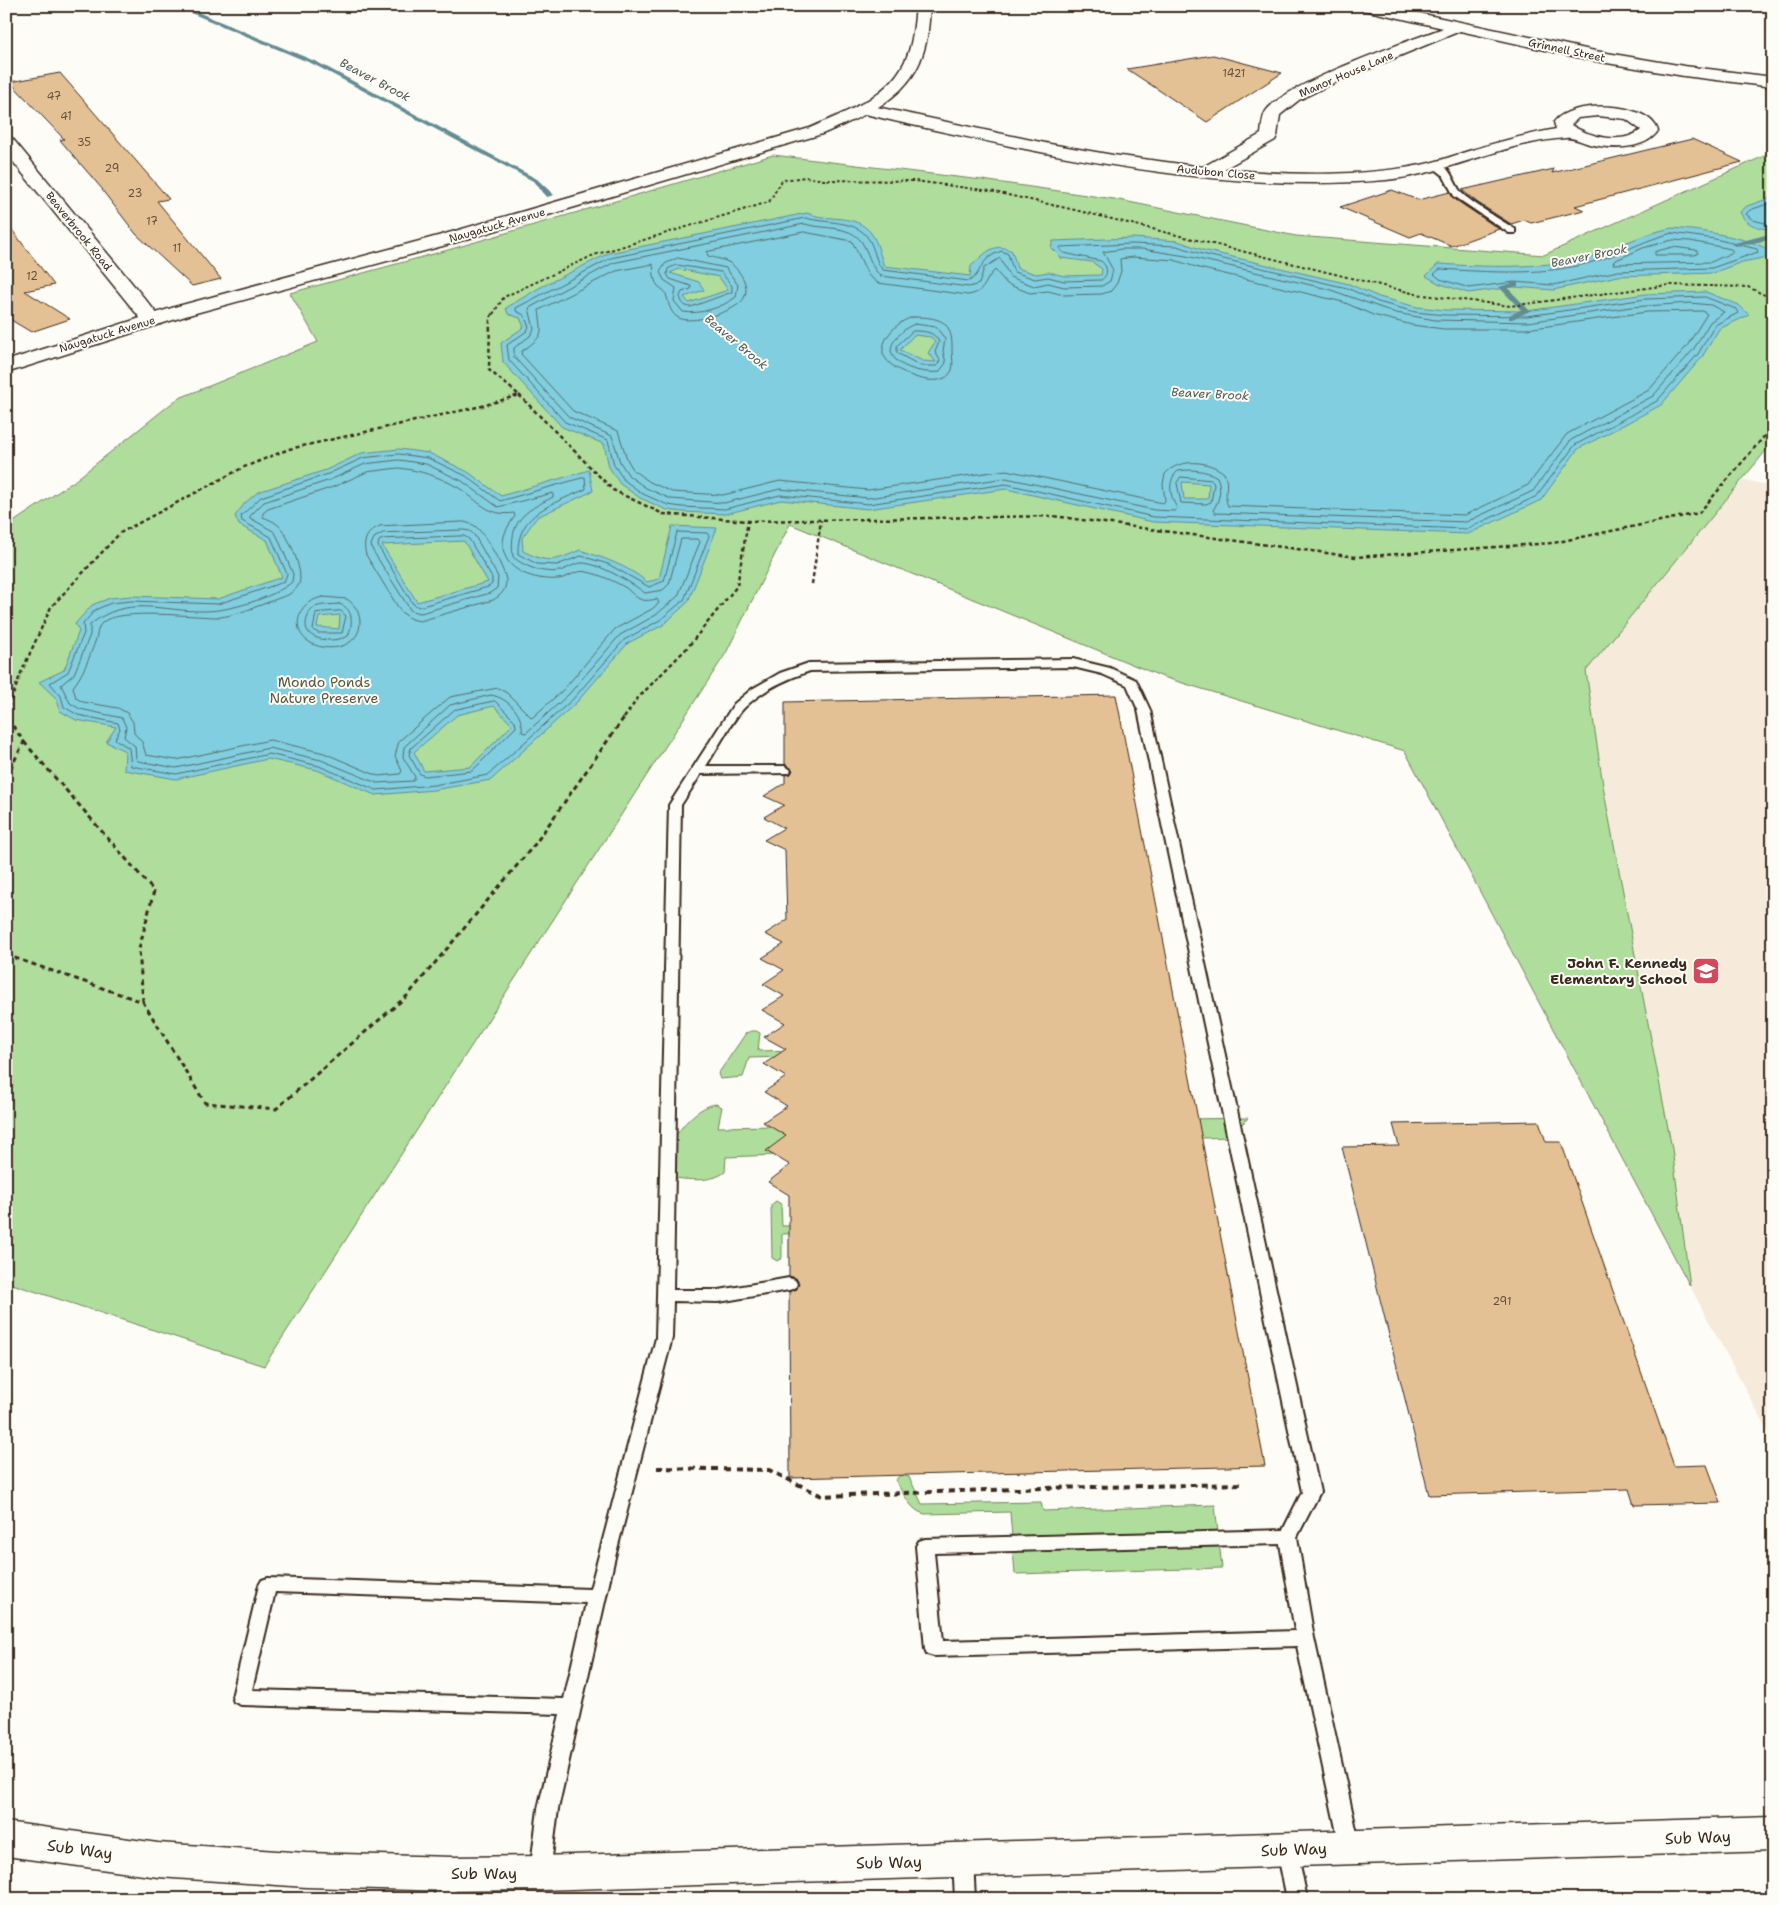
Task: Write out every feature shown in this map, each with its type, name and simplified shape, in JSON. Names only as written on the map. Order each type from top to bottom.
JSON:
[{"type":"street","name":"Naugatuck Avenue","points":[[6,367],[152,320],[444,240],[816,131],[863,109],[893,88],[903,77],[912,64],[918,46],[923,6]]},
{"type":"street","name":"Grinnell Street","points":[[1364,6],[1638,64],[1773,82]]},
{"type":"street","name":"Manor House Lane","points":[[1206,172],[1269,136],[1272,114],[1294,96],[1323,82],[1457,27]]},
{"type":"street","name":"Audubon Close","points":[[863,109],[1096,157],[1206,172],[1272,176],[1366,176],[1437,166],[1491,149],[1569,132]]},
{"type":"street","name":"Beaverbrook Road","points":[[6,142],[152,320]]},
{"type":"street","name":"Sub Way","points":[[6,1840],[158,1860],[306,1870],[448,1886],[540,1873],[1773,1834]]},
{"type":"lane","points":[[1437,166],[1447,174],[1456,194],[1512,231]]},
{"type":"lane","points":[[540,1873],[548,1809],[571,1707],[597,1596],[664,1338],[675,805],[738,707],[763,688],[784,676],[809,667],[1073,663],[1106,671],[1132,683],[1144,710],[1311,1492],[1288,1537],[1305,1638],[1350,1848]]},
{"type":"lane","points":[[698,770],[785,770]]},
{"type":"lane","points":[[665,1295],[718,1296],[789,1284]]},
{"type":"lane","points":[[1288,1537],[925,1546],[934,1648],[1305,1638]]},
{"type":"lane","points":[[571,1707],[241,1697],[268,1585],[597,1596]]},
{"type":"lane","points":[[1288,1850],[1297,1899]]},
{"type":"lane","points":[[963,1860],[965,1899]]},
{"type":"path","points":[[1773,298],[1748,287],[1670,285],[1510,306],[1416,294],[1075,210],[990,191],[915,181],[824,180],[806,177],[782,180],[769,202],[594,255],[504,297],[490,318],[489,370],[519,395],[613,490],[662,514],[748,521],[1053,516],[1356,557],[1552,543],[1699,513],[1773,426]]},
{"type":"path","points":[[519,395],[482,406],[289,449],[242,468],[120,533],[51,607],[21,673],[6,715],[24,742],[154,892],[139,948],[143,1002],[205,1103],[276,1109],[408,995],[535,844],[638,698],[686,648],[737,586],[748,521]]},
{"type":"path","points":[[812,584],[821,520]]},
{"type":"path","points":[[6,777],[24,742]]},
{"type":"path","points":[[6,816],[9,824],[6,826]]},
{"type":"path","points":[[6,955],[143,1002]]},
{"type":"path","points":[[630,1467],[769,1470],[822,1496],[1045,1488],[1243,1484]]},
{"type":"shaded area","name":"John F. Kennedy Elementary School","points":[[1742,479],[1773,487],[1773,1441],[1690,1286],[1672,1149],[1604,792],[1586,671]]},
{"type":"green space","name":"Mondo Ponds Nature Preserve","points":[[1773,152],[1773,442],[1586,671],[1604,792],[1672,1149],[1690,1286],[1405,751],[1163,677],[790,524],[726,653],[264,1366],[6,1282],[6,527],[73,482],[177,399],[318,342],[290,293],[448,250],[773,155],[982,180],[1114,199],[1296,236],[1544,255]]},
{"type":"green space","points":[[751,1031],[760,1033],[758,1051],[1136,1041],[1136,1047],[749,1058],[743,1077],[720,1079],[718,1074],[746,1033]]},
{"type":"green space","points":[[716,1104],[722,1107],[718,1127],[1248,1118],[1229,1137],[726,1157],[725,1172],[713,1178],[691,1180],[670,1177],[669,1157],[674,1139],[695,1114],[702,1109]]},
{"type":"green space","points":[[776,1201],[781,1204],[782,1226],[1175,1217],[1177,1224],[782,1234],[782,1258],[777,1261],[772,1258],[771,1205]]},
{"type":"green space","points":[[901,1475],[909,1477],[922,1504],[1041,1502],[1043,1511],[1215,1505],[1222,1568],[1015,1574],[1010,1512],[925,1514],[915,1509],[904,1495],[895,1480]]},
{"type":"water","points":[[1773,197],[1773,230],[1754,226],[1740,212],[1747,206]]},
{"type":"water","points":[[807,213],[815,216],[850,220],[865,227],[875,241],[884,266],[970,276],[971,266],[985,253],[1000,247],[1012,251],[1017,268],[1036,274],[1049,272],[1064,276],[1101,275],[1102,269],[1092,262],[1061,258],[1051,248],[1053,241],[1133,238],[1178,241],[1203,250],[1349,284],[1379,297],[1417,307],[1446,310],[1526,311],[1646,294],[1706,292],[1739,305],[1749,315],[1719,329],[1702,357],[1661,405],[1578,449],[1541,500],[1468,534],[1153,522],[1006,489],[868,509],[781,500],[725,514],[682,512],[667,510],[640,498],[620,484],[609,467],[604,444],[562,427],[503,362],[501,343],[524,327],[520,318],[508,314],[506,308],[539,288],[609,253]],"holes":[[[679,269],[719,277],[728,290],[689,303],[684,297],[704,290],[699,282],[670,273]],[[914,335],[931,337],[935,342],[928,353],[936,362],[923,361],[900,350]],[[1182,482],[1209,484],[1208,499],[1184,499]]]},
{"type":"water","points":[[1672,228],[1709,232],[1737,238],[1770,251],[1768,257],[1742,262],[1713,273],[1618,276],[1553,290],[1514,287],[1468,293],[1438,283],[1426,276],[1438,264],[1531,266],[1568,262],[1586,258],[1642,236]]},
{"type":"water","points":[[399,449],[429,453],[468,472],[501,496],[589,470],[593,491],[537,517],[522,538],[523,551],[539,558],[552,560],[580,550],[624,567],[647,582],[659,579],[672,526],[717,528],[688,602],[663,625],[628,643],[577,702],[491,780],[434,790],[375,795],[317,770],[268,759],[176,779],[124,770],[125,751],[106,742],[116,727],[76,720],[60,711],[57,699],[39,682],[64,670],[79,631],[75,624],[92,605],[110,598],[131,596],[218,599],[282,577],[267,540],[239,525],[235,516],[245,503],[258,492],[326,470],[362,453]],"holes":[[[464,541],[488,582],[417,602],[382,545]],[[340,615],[339,629],[317,627],[319,617]],[[494,706],[512,725],[470,767],[424,771],[414,752],[457,715]]]},
{"type":"building","points":[[1213,55],[1282,73],[1207,122],[1127,69]]},
{"type":"building","points":[[60,73],[169,199],[157,201],[221,279],[192,286],[136,234],[103,190],[60,140],[64,139],[10,82]]},
{"type":"building","points":[[1692,139],[1742,162],[1575,206],[1584,210],[1531,223],[1524,220],[1511,224],[1478,203],[1462,190],[1554,169],[1552,173]]},
{"type":"building","points":[[1392,190],[1418,200],[1450,192],[1453,198],[1499,229],[1452,246],[1421,233],[1410,237],[1340,207]]},
{"type":"building","points":[[6,222],[54,285],[25,291],[70,319],[31,332],[6,317]]},
{"type":"building","points":[[1116,695],[1265,1466],[790,1478],[789,1292],[797,1289],[799,1283],[796,1278],[789,1276],[789,1195],[768,1182],[790,1165],[766,1151],[786,1136],[763,1122],[787,1106],[764,1092],[786,1077],[764,1064],[786,1049],[764,1037],[785,1023],[762,1010],[784,996],[763,984],[784,970],[762,958],[784,944],[765,934],[787,920],[785,850],[764,840],[784,828],[764,817],[784,805],[764,796],[785,783],[785,775],[791,774],[793,770],[785,764],[785,702]]},
{"type":"building","points":[[1539,1121],[1546,1142],[1561,1142],[1674,1466],[1707,1465],[1721,1503],[1634,1505],[1629,1489],[1429,1495],[1342,1147],[1399,1146],[1393,1124]]},
{"type":"waterway","name":"Beaver Brook","points":[[177,6],[315,63],[535,180],[550,195]]},
{"type":"waterway","name":"Beaver Brook","points":[[1735,244],[1764,239],[1773,235]]},
{"type":"waterway","name":"Beaver Brook","points":[[1512,317],[1526,311],[1503,287],[1515,284]]},
{"type":"place","name":"John F. Kennedy Elementary School","points":[[1706,971]]}]
